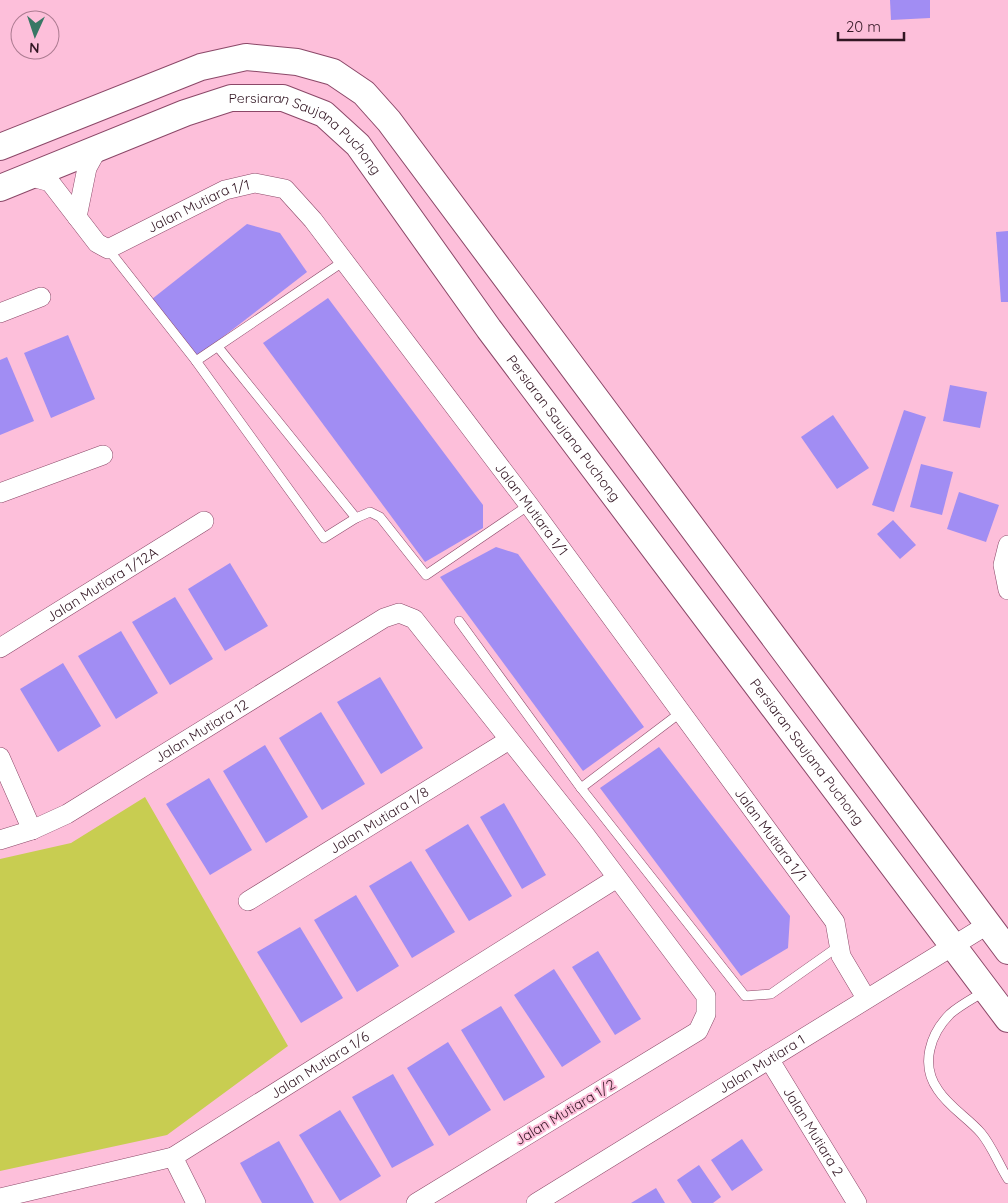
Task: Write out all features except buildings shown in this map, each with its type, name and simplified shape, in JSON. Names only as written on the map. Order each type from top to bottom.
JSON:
[{"type":"street","points":[[0,147],[201,67],[246,57],[297,62],[333,72],[364,93],[388,121],[688,519],[1008,951]]},
{"type":"street","name":"Persiaran Saujana Puchong","points":[[0,188],[185,112],[231,98],[284,98],[324,114],[358,144],[489,329],[1008,1020]]},
{"type":"street","points":[[77,217],[87,168],[98,148]]},
{"type":"street","points":[[29,176],[50,182],[97,242],[108,249]]},
{"type":"street","name":"Jalan Mutiara 1/1","points":[[108,249],[225,190],[255,183],[285,189],[313,220],[529,505],[835,922],[842,956],[866,998]]},
{"type":"street","points":[[0,313],[41,297]]},
{"type":"street","points":[[0,494],[103,455]]},
{"type":"street","name":"Jalan Mutiara 1/12A","points":[[0,648],[204,521]]},
{"type":"street","points":[[1008,545],[1003,566],[1008,590]]},
{"type":"street","name":"Jalan Mutiara 12","points":[[0,840],[32,830],[68,814],[384,618],[399,613],[414,619],[508,740]]},
{"type":"street","points":[[508,740],[586,836],[617,878]]},
{"type":"street","name":"Jalan Mutiara 1/8","points":[[248,901],[508,740]]},
{"type":"street","points":[[0,757],[32,830]]},
{"type":"street","name":"Jalan Mutiara 1/2","points":[[416,1203],[698,1031],[706,1014],[706,996],[617,878]]},
{"type":"street","name":"Jalan Mutiara 1/6","points":[[0,1198],[173,1156],[617,878]]},
{"type":"street","name":"Jalan Mutiara 1","points":[[536,1203],[987,925]]},
{"type":"street","name":"Jalan Mutiara 2","points":[[770,1059],[857,1203]]},
{"type":"street","points":[[173,1156],[196,1203]]},
{"type":"lane","points":[[108,249],[196,361],[324,538],[356,518],[370,512],[380,517],[426,575],[529,505]]},
{"type":"lane","points":[[196,361],[344,261]]},
{"type":"lane","points":[[218,347],[356,518]]},
{"type":"lane","points":[[459,620],[581,788],[745,996],[771,994],[839,945]]},
{"type":"lane","points":[[581,788],[680,713]]},
{"type":"lane","points":[[985,991],[951,1014],[939,1028],[932,1040],[928,1054],[930,1071],[937,1090],[982,1135],[1008,1179]]},
{"type":"shaded area","points":[[145,797],[288,1046],[167,1135],[0,1171],[0,859],[71,843]]}]
